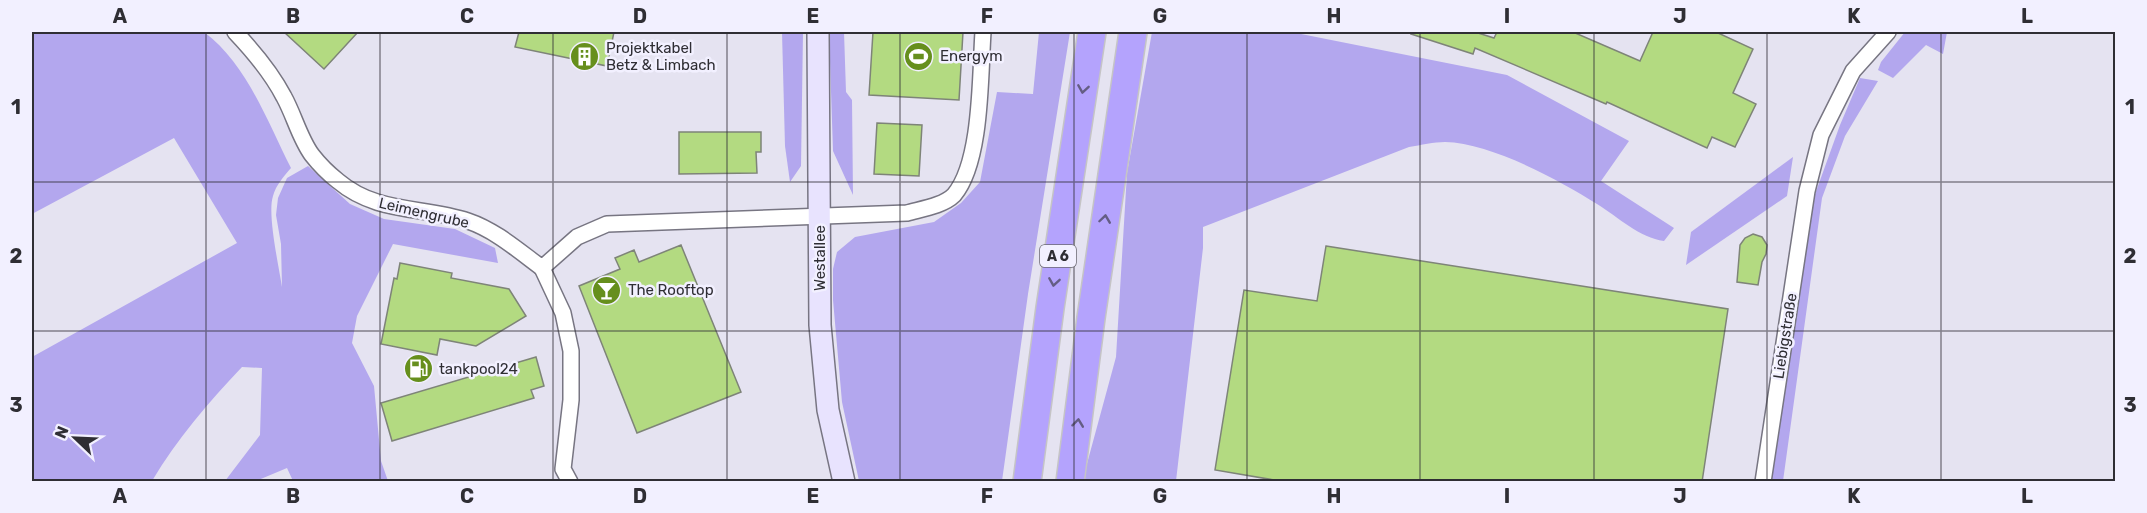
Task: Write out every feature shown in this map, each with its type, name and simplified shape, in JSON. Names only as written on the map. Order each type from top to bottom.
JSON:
[{"type":"highway","name":"A 6","points":[[1027,482],[1048,319],[1092,32]]},
{"type":"highway","name":"A 6","points":[[1070,482],[1090,318],[1133,32]]},
{"type":"main road","name":"Westallee","points":[[818,32],[820,325],[828,410],[844,482]]},
{"type":"street","name":"Leimengrube","points":[[235,32],[260,58],[285,98],[311,155],[339,182],[363,197],[389,207],[428,212],[470,222],[506,241],[542,268],[563,313],[571,351],[571,400],[563,469],[570,482]]},
{"type":"street","points":[[542,268],[577,237],[607,224],[906,213],[935,206],[952,196],[965,177],[975,144],[984,32]]},
{"type":"street","name":"Liebigstraße","points":[[1763,482],[1807,191],[1821,135],[1853,71],[1888,32]]},
{"type":"shaded area","points":[[32,32],[204,32],[219,45],[255,94],[291,168],[276,188],[271,215],[282,287],[281,244],[276,215],[278,198],[287,178],[308,166],[350,204],[384,219],[455,229],[495,248],[498,263],[393,244],[357,316],[352,343],[374,386],[381,461],[388,481],[293,481],[287,468],[256,481],[225,481],[260,435],[262,368],[242,367],[194,422],[152,481],[32,481],[32,357],[237,243],[174,138],[32,214]]},
{"type":"shaded area","points":[[782,32],[803,32],[801,166],[790,182],[785,146]]},
{"type":"shaded area","points":[[829,32],[844,32],[846,92],[852,100],[853,195],[833,151]]},
{"type":"shaded area","points":[[1039,32],[1070,32],[1028,294],[1002,481],[859,481],[842,402],[833,300],[833,269],[837,252],[855,237],[934,222],[961,203],[980,182],[997,92],[1033,94]]},
{"type":"shaded area","points":[[1152,32],[1291,32],[1507,75],[1629,141],[1601,181],[1674,228],[1664,241],[1646,236],[1564,184],[1524,164],[1483,149],[1445,142],[1409,147],[1203,227],[1203,248],[1176,481],[1082,482],[1116,357],[1127,173]]},
{"type":"shaded area","points":[[1905,32],[1947,32],[1943,54],[1926,45],[1893,78],[1878,70],[1881,62]]},
{"type":"shaded area","points":[[1860,78],[1878,81],[1845,136],[1822,198],[1783,481],[1771,481],[1814,197]]},
{"type":"shaded area","points":[[1793,157],[1787,196],[1686,265],[1691,232]]},
{"type":"building","points":[[284,32],[358,32],[324,69]]},
{"type":"building","name":"Projektkabel Betz & Limbach","points":[[519,32],[614,32],[607,66],[515,47]]},
{"type":"building","points":[[873,32],[963,32],[959,100],[869,95]]},
{"type":"building","points":[[1412,32],[1475,32],[1494,38],[1497,32],[1573,32],[1640,61],[1653,32],[1716,32],[1753,49],[1733,93],[1756,104],[1735,147],[1712,137],[1707,148],[1607,102],[1606,104],[1475,48],[1473,54],[1411,34]]},
{"type":"building","points":[[877,123],[922,125],[919,176],[874,174]]},
{"type":"building","points":[[679,132],[761,132],[761,152],[756,152],[757,173],[679,174]]},
{"type":"building","points":[[1753,234],[1762,237],[1767,245],[1758,285],[1737,282],[1740,245],[1745,238]]},
{"type":"building","points":[[681,245],[741,392],[637,433],[579,286],[620,269],[615,258],[634,250],[639,262]]},
{"type":"building","points":[[1326,246],[1728,309],[1702,482],[1286,482],[1215,470],[1244,290],[1317,301]]},
{"type":"building","points":[[400,263],[452,273],[451,278],[509,289],[526,316],[476,346],[440,339],[437,355],[381,344],[394,278],[397,279]]},
{"type":"building","points":[[536,357],[544,386],[531,390],[534,398],[392,441],[381,403]]},
{"type":"place","name":"Energym","points":[[919,56]]},
{"type":"place","name":"Projektkabel Betz & Limbach","points":[[585,57]]},
{"type":"place","name":"The Rooftop","points":[[607,290]]},
{"type":"place","name":"tankpool24","points":[[418,369]]}]
